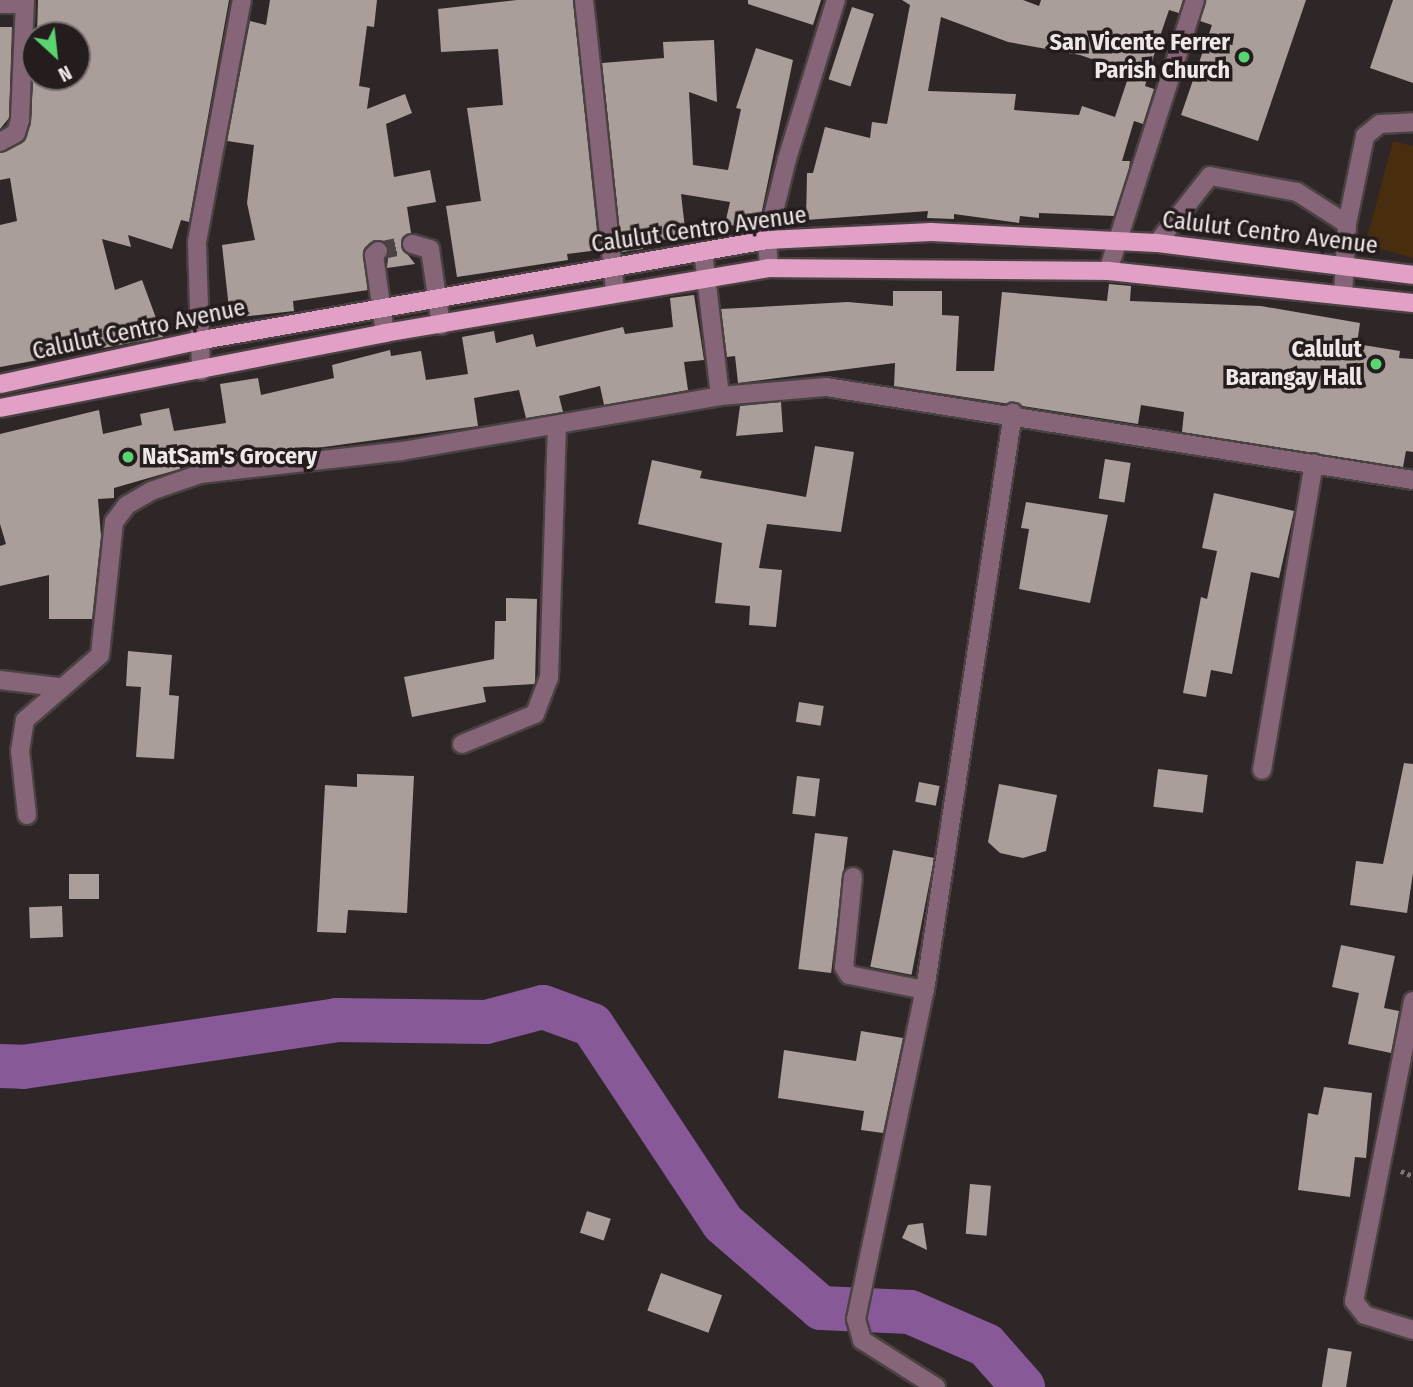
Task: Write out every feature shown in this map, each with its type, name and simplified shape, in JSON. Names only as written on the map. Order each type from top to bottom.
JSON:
[{"type":"main road","name":"Calulut Centro Avenue","points":[[0,384],[197,341],[767,240],[931,232],[1157,243],[1413,275]]},
{"type":"main road","name":"Calulut Centro Avenue","points":[[0,408],[201,371],[385,333],[769,268],[1108,271],[1413,303]]},
{"type":"street","points":[[201,371],[197,341],[197,242],[242,0]]},
{"type":"street","points":[[583,0],[615,292]]},
{"type":"street","points":[[769,268],[767,240],[836,0]]},
{"type":"street","points":[[1108,271],[1195,0]]},
{"type":"street","points":[[0,4],[25,2],[20,120],[16,133],[0,142]]},
{"type":"street","points":[[1343,296],[1347,224],[1365,136],[1380,124],[1413,122]]},
{"type":"street","points":[[1157,243],[1210,176],[1297,192],[1347,224]]},
{"type":"street","points":[[412,244],[430,249],[441,325]]},
{"type":"street","points":[[378,251],[374,255],[385,333]]},
{"type":"street","points":[[703,251],[704,278],[720,396]]},
{"type":"street","points":[[27,815],[20,751],[25,720],[58,687],[100,655],[114,522],[127,505],[151,491],[200,474],[557,427],[720,396],[827,387],[1013,414],[1413,480]]},
{"type":"street","points":[[936,1387],[862,1340],[856,1319],[925,990],[1013,414]]},
{"type":"street","points":[[462,744],[535,715],[549,678],[557,427]]},
{"type":"street","points":[[1262,770],[1314,463]]},
{"type":"street","points":[[0,680],[58,687]]},
{"type":"street","points":[[853,877],[844,967],[849,975],[925,990]]},
{"type":"street","points":[[1413,1001],[1354,1301],[1365,1315],[1413,1330]]},
{"type":"shaded area","points":[[1393,141],[1413,146],[1413,258],[1365,245]]},
{"type":"building","points":[[38,0],[229,0],[189,222],[181,220],[172,249],[128,235],[131,247],[102,239],[115,290],[142,280],[163,337],[0,367],[0,225],[17,221],[10,178],[0,180],[0,153],[22,142],[31,123],[32,91],[91,91],[91,21],[37,21]]},
{"type":"building","points":[[270,0],[377,0],[374,27],[367,26],[359,86],[370,88],[367,109],[405,94],[412,113],[386,124],[394,177],[430,170],[436,202],[407,207],[411,233],[401,246],[415,264],[387,268],[389,247],[374,240],[363,252],[368,290],[293,301],[294,311],[230,318],[222,245],[255,240],[247,203],[254,145],[227,141],[250,21],[266,25]]},
{"type":"building","points":[[517,0],[573,0],[599,250],[567,254],[568,260],[457,277],[446,206],[481,201],[467,108],[503,105],[498,49],[441,52],[438,9]]},
{"type":"building","points":[[748,0],[821,0],[813,25],[748,4]]},
{"type":"building","points":[[902,0],[1023,0],[1039,6],[1041,0],[1183,0],[1179,13],[1169,10],[1156,48],[1145,86],[1154,89],[1143,124],[1134,121],[1122,161],[1130,161],[1129,169],[1114,216],[1039,213],[1039,218],[1020,216],[1019,223],[954,214],[954,219],[927,218],[928,211],[806,220],[807,173],[813,173],[825,127],[870,138],[872,122],[887,124],[910,5]],"holes":[[[941,17],[1008,42],[1080,55],[1130,72],[1115,117],[1082,106],[1079,115],[1014,110],[1016,94],[928,91]]]},
{"type":"building","name":"San Vicente Ferrer Parish Church","points":[[1206,0],[1306,0],[1258,141],[1181,115],[1212,25],[1200,21]]},
{"type":"building","points":[[1393,0],[1413,0],[1413,83],[1370,68]]},
{"type":"building","points":[[852,7],[874,14],[850,86],[829,79]]},
{"type":"building","points":[[0,27],[12,27],[9,118],[0,129]]},
{"type":"building","points":[[714,40],[717,102],[689,92],[693,165],[728,170],[741,109],[736,108],[756,48],[793,60],[758,230],[725,224],[730,202],[681,194],[686,237],[642,243],[643,249],[622,252],[602,63],[664,58],[663,42]]},
{"type":"building","points":[[1109,284],[1131,286],[1130,301],[1261,306],[1360,323],[1357,344],[1400,351],[1399,358],[1413,359],[1413,452],[1406,451],[1403,467],[1182,432],[1184,412],[1141,405],[1138,424],[894,386],[895,363],[738,383],[735,356],[727,357],[721,309],[848,302],[893,306],[893,291],[942,291],[942,315],[959,316],[956,371],[994,371],[1002,292],[1107,301]]},
{"type":"building","points":[[694,295],[704,360],[684,362],[688,390],[604,405],[600,386],[559,396],[563,412],[526,418],[519,390],[474,398],[478,426],[235,459],[233,450],[179,459],[180,469],[114,488],[114,498],[98,499],[101,536],[92,619],[49,619],[49,575],[0,586],[0,546],[6,544],[0,524],[0,434],[99,410],[103,434],[142,425],[140,414],[169,408],[174,431],[226,423],[220,384],[258,378],[261,395],[334,378],[332,365],[390,350],[391,356],[421,351],[426,380],[468,374],[462,337],[494,331],[496,343],[533,334],[536,347],[623,327],[625,334],[673,327],[670,298]]},
{"type":"building","points":[[781,402],[783,432],[736,436],[740,406]]},
{"type":"building","points":[[815,446],[854,452],[841,532],[767,524],[759,568],[782,570],[776,627],[749,625],[750,606],[715,603],[722,543],[638,524],[652,460],[702,471],[700,478],[806,497]]},
{"type":"building","points":[[1105,459],[1131,463],[1124,503],[1099,499]]},
{"type":"building","points":[[1214,493],[1294,511],[1279,578],[1251,572],[1232,674],[1211,670],[1206,697],[1183,693],[1201,597],[1207,599],[1217,551],[1202,548]]},
{"type":"building","points":[[1026,502],[1108,515],[1090,603],[1019,589],[1029,529],[1021,528]]},
{"type":"building","points":[[506,598],[537,599],[535,684],[483,687],[486,702],[412,717],[404,677],[494,659],[495,621],[506,621]]},
{"type":"building","points":[[128,651],[172,655],[169,695],[179,696],[174,759],[136,757],[141,687],[126,686]]},
{"type":"building","points":[[799,702],[824,706],[821,726],[796,722]]},
{"type":"building","points":[[1404,763],[1413,764],[1413,873],[1407,913],[1350,905],[1356,861],[1383,864]]},
{"type":"building","points":[[1158,769],[1208,775],[1203,813],[1153,807]]},
{"type":"building","points":[[357,774],[414,776],[407,913],[348,910],[346,933],[317,932],[325,785],[357,787]]},
{"type":"building","points":[[797,776],[820,779],[815,817],[792,814]]},
{"type":"building","points":[[919,782],[940,786],[936,806],[915,802]]},
{"type":"building","points":[[999,784],[1057,795],[1046,851],[1023,858],[1000,853],[988,842]]},
{"type":"building","points":[[815,833],[848,837],[831,973],[798,969]]},
{"type":"building","points":[[893,850],[934,858],[912,975],[870,967]]},
{"type":"building","points":[[69,874],[99,874],[99,899],[69,899]]},
{"type":"building","points":[[62,906],[63,937],[30,938],[29,907]]},
{"type":"building","points":[[1341,945],[1395,956],[1384,1008],[1399,1011],[1391,1053],[1348,1044],[1359,993],[1332,987]]},
{"type":"building","points":[[861,1031],[903,1038],[883,1133],[861,1130],[864,1111],[778,1098],[784,1050],[856,1061]]},
{"type":"building","points":[[1324,1087],[1372,1093],[1366,1158],[1355,1157],[1350,1197],[1298,1190],[1308,1113],[1318,1115]]},
{"type":"building","points":[[970,1184],[991,1186],[987,1236],[966,1234]]},
{"type":"building","points":[[587,1211],[611,1219],[604,1241],[580,1233]]},
{"type":"building","points":[[923,1223],[927,1250],[902,1238],[908,1225]]},
{"type":"building","points":[[661,1273],[722,1295],[708,1333],[647,1311]]},
{"type":"building","points":[[1328,1348],[1352,1352],[1346,1387],[1322,1387]]},
{"type":"waterway","points":[[0,1066],[23,1067],[336,1020],[486,1022],[543,1007],[592,1025],[723,1223],[821,1308],[910,1312],[986,1345],[1023,1387]]},
{"type":"tunnel","points":[[378,251],[412,244]]},
{"type":"place","name":"San Vicente Ferrer Parish Church","points":[[1244,57]]},
{"type":"place","name":"Calulut Barangay Hall","points":[[1376,364]]},
{"type":"place","name":"NatSam's Grocery","points":[[128,457]]}]
